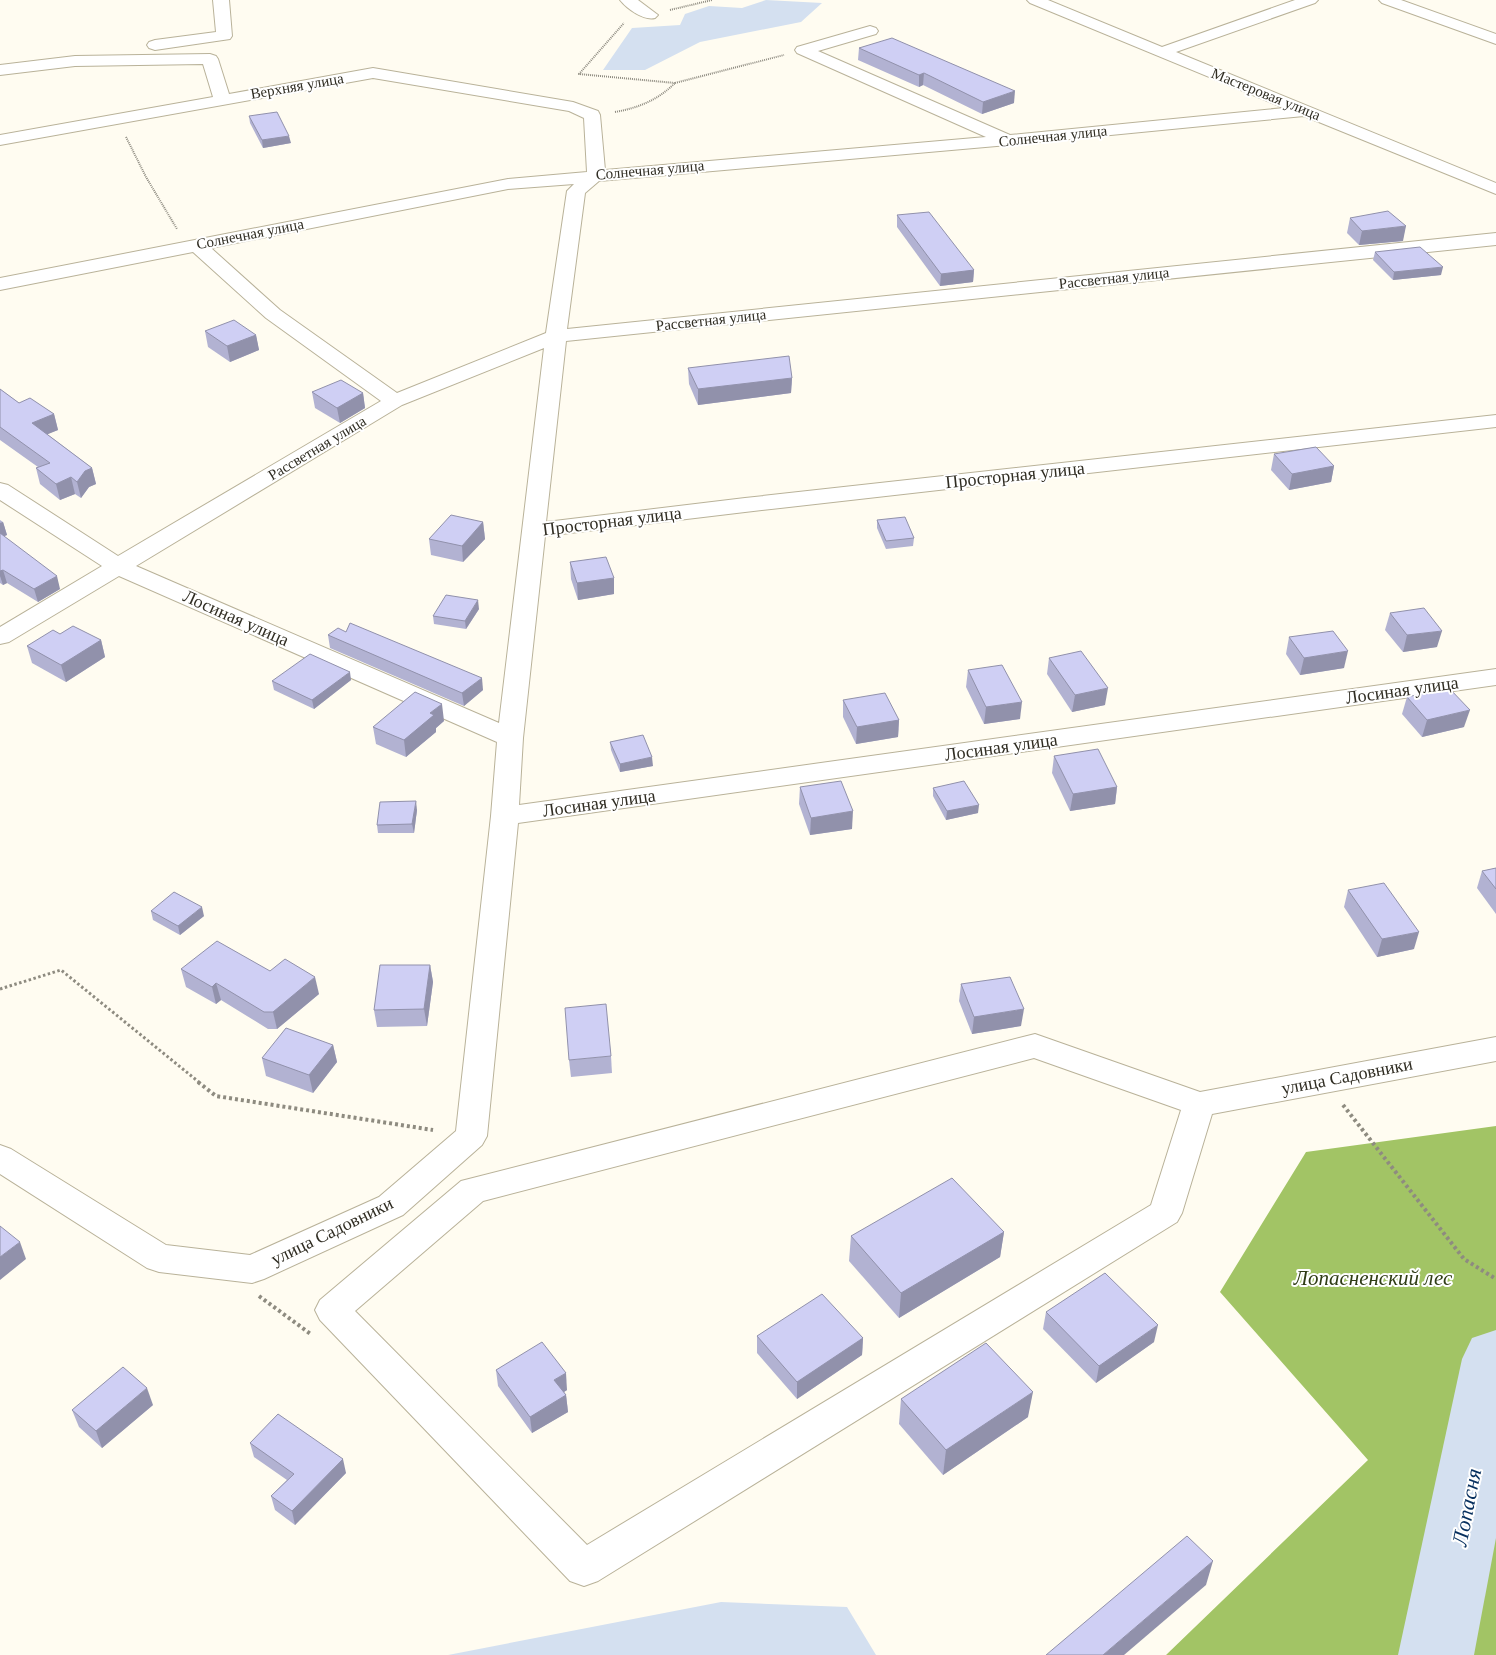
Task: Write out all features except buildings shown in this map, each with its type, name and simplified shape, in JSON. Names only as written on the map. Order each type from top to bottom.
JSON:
[{"type":"street","points":[[128,48],[224,36],[221,0]]},
{"type":"street","points":[[628,0],[650,15]]},
{"type":"street","name":"Мастеровая улица","points":[[1034,0],[1496,189]]},
{"type":"street","points":[[1162,52],[1310,0]]},
{"type":"street","points":[[1388,0],[1496,39]]},
{"type":"street","points":[[803,50],[870,31]]},
{"type":"street","points":[[803,50],[1008,140]]},
{"type":"street","points":[[0,70],[75,61],[210,59],[222,99]]},
{"type":"street","name":"Верхняя улица","points":[[0,140],[373,73],[572,107],[592,116]]},
{"type":"street","name":"Солнечная улица","points":[[0,284],[508,184],[1008,140],[1307,111]]},
{"type":"street","points":[[471,1136],[505,816],[510,738],[556,336],[576,191],[596,175],[592,116]]},
{"type":"street","name":"Рассветная улица","points":[[0,637],[396,401],[556,336],[1496,238]]},
{"type":"street","points":[[192,246],[273,314],[396,401]]},
{"type":"street","name":"Просторная улица","points":[[533,531],[746,505],[1496,421]]},
{"type":"street","name":"Лосиная улица","points":[[0,490],[119,567],[510,738]]},
{"type":"street","name":"Лосиная улица","points":[[505,816],[1496,677]]},
{"type":"street","points":[[1035,1046],[1199,1104],[1165,1213],[584,1568],[332,1310],[473,1190],[1035,1046]]},
{"type":"street","name":"улица Садовники","points":[[1199,1104],[1496,1048]]},
{"type":"street","name":"улица Садовники","points":[[0,1158],[159,1258],[252,1269],[391,1206],[471,1136]]},
{"type":"path","points":[[650,15],[712,0]]},
{"type":"path","points":[[625,22],[579,74],[675,83],[803,50]]},
{"type":"path","points":[[592,116],[629,110],[662,96],[675,83]]},
{"type":"path","points":[[124,134],[146,177],[192,246]]},
{"type":"path","points":[[0,989],[61,970],[216,1096],[471,1136]]},
{"type":"path","points":[[1324,1080],[1464,1260],[1496,1279]]},
{"type":"path","points":[[252,1269],[259,1297],[318,1339]]},
{"type":"green space","name":"Лопасненский лес","points":[[1496,1126],[1496,1655],[1166,1655],[1368,1460],[1220,1292],[1306,1152]]},
{"type":"water","points":[[766,0],[822,3],[801,22],[700,42],[645,70],[603,70],[632,28],[680,25],[685,14],[709,6],[742,8]]},
{"type":"water","points":[[721,1602],[847,1607],[876,1655],[448,1655]]},
{"type":"waterway","name":"Лопасня","points":[[1436,1655],[1496,1359]]}]
